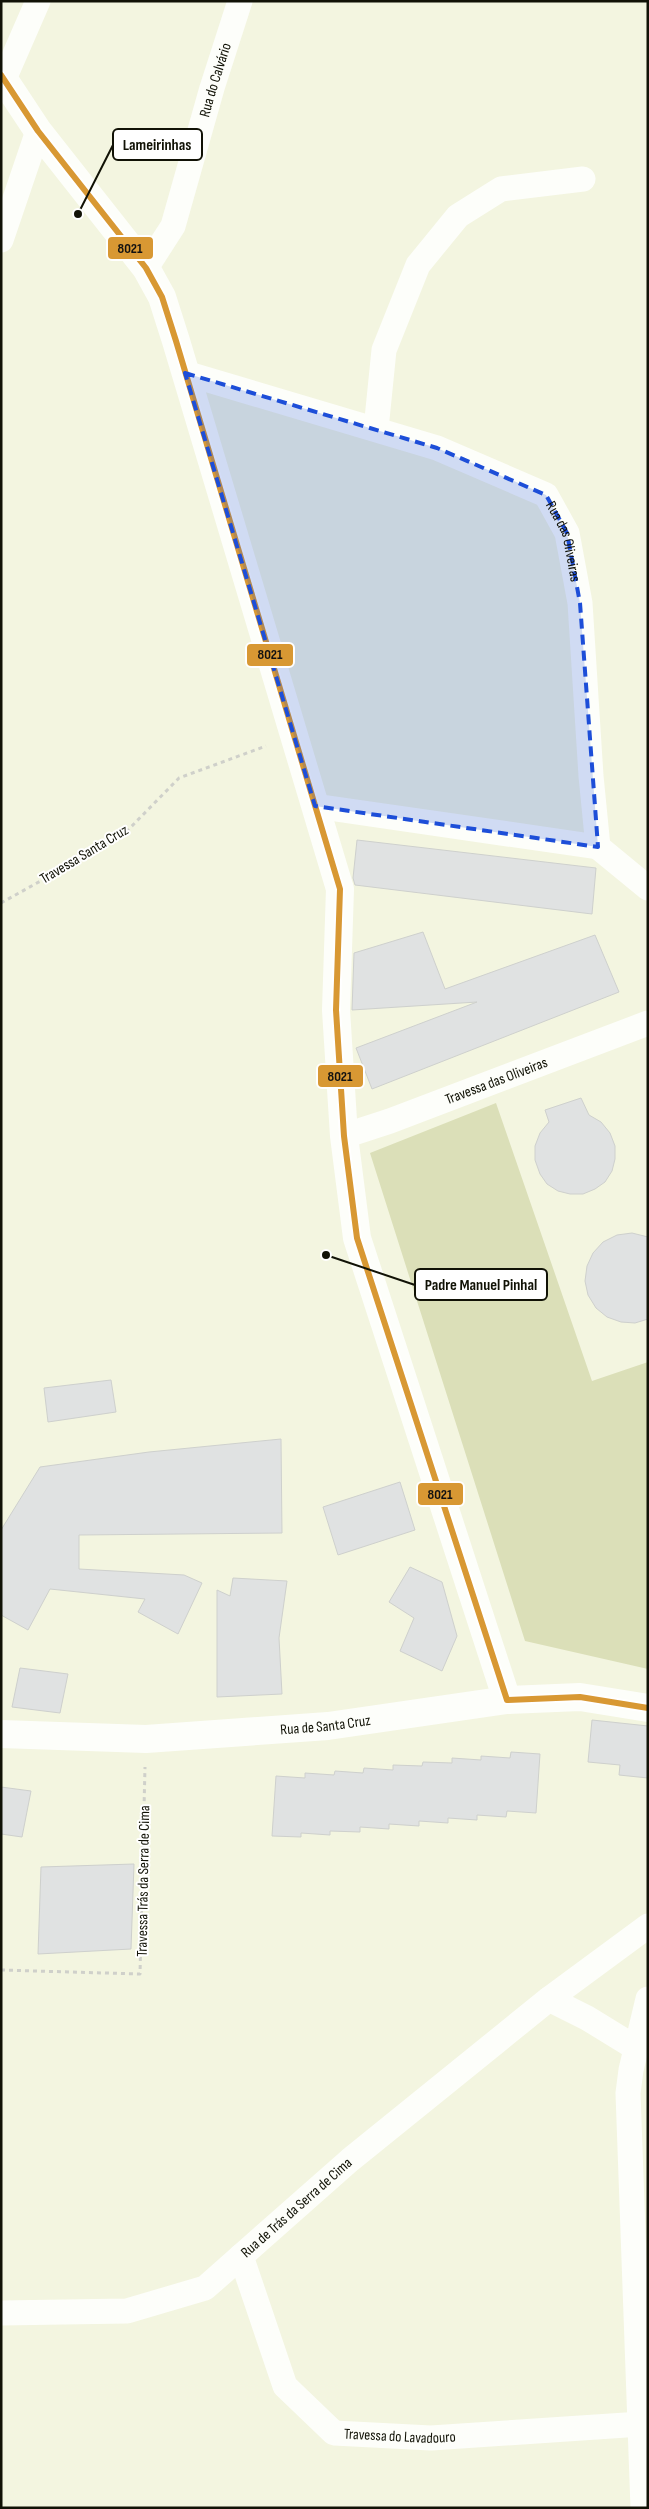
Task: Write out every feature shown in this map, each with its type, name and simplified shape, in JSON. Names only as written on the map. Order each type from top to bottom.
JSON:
[{"type":"street","points":[[38,1],[2,77],[38,131],[146,268],[162,297],[186,373],[340,889],[336,1010],[344,1136],[357,1238],[507,1700]]},
{"type":"street","name":"Rua do Calvário","points":[[146,268],[173,226],[212,88],[240,1]]},
{"type":"street","points":[[1,240],[38,131]]},
{"type":"street","points":[[376,429],[384,350],[418,265],[458,216],[501,190],[583,179]]},
{"type":"street","name":"Rua das Oliveiras","points":[[186,373],[437,448],[546,496],[567,533],[580,603],[591,776],[598,847]]},
{"type":"street","points":[[315,806],[598,847],[648,888]]},
{"type":"street","name":"Travessa das Oliveiras","points":[[344,1136],[390,1122],[648,1023]]},
{"type":"street","name":"Rua de Santa Cruz","points":[[1,1734],[146,1739],[328,1726],[507,1700],[580,1697],[648,1708]]},
{"type":"street","name":"Rua de Trás da Serra de Cima","points":[[1,2313],[127,2311],[205,2288],[350,2160],[549,1999],[648,1926]]},
{"type":"street","points":[[549,1999],[587,2018],[638,2063]]},
{"type":"street","points":[[643,2508],[628,2093],[638,2063],[648,1999]]},
{"type":"street","name":"Travessa do Lavadouro","points":[[241,2256],[285,2386],[334,2433],[431,2438],[641,2424]]},
{"type":"path","name":"Travessa Santa Cruz","points":[[1,902],[98,850],[127,831],[179,778],[294,736]]},
{"type":"path","name":"Travessa Trás da Serra de Cima","points":[[1,1970],[140,1974],[146,1739]]},
{"type":"highlighted area","points":[[185,373],[437,448],[546,495],[567,533],[580,603],[598,847],[315,806]]},
{"type":"green space","points":[[496,1103],[592,1381],[648,1362],[648,1669],[525,1641],[370,1153]]},
{"type":"building","points":[[357,840],[596,868],[592,914],[355,885],[353,878]]},
{"type":"building","points":[[423,932],[445,989],[595,935],[619,992],[372,1089],[356,1048],[477,1002],[352,1010],[354,953]]},
{"type":"building","points":[[581,1098],[589,1115],[601,1122],[610,1133],[615,1146],[615,1159],[612,1171],[605,1182],[583,1194],[570,1194],[558,1191],[547,1184],[540,1174],[535,1160],[535,1146],[540,1133],[549,1122],[545,1110]]},
{"type":"building","points":[[632,1233],[648,1237],[648,1319],[635,1323],[621,1322],[607,1317],[596,1308],[588,1295],[585,1281],[587,1266],[593,1253],[603,1242],[617,1235]]},
{"type":"building","points":[[111,1380],[116,1412],[48,1422],[44,1388]]},
{"type":"building","points":[[281,1439],[282,1533],[79,1535],[79,1569],[184,1575],[202,1583],[178,1634],[138,1612],[145,1599],[50,1589],[28,1630],[1,1615],[1,1530],[40,1467],[149,1452]]},
{"type":"building","points":[[400,1482],[415,1530],[338,1555],[323,1507]]},
{"type":"building","points":[[410,1567],[442,1582],[457,1636],[442,1671],[400,1651],[414,1618],[389,1602]]},
{"type":"building","points":[[233,1578],[287,1581],[279,1638],[282,1694],[217,1697],[217,1590],[230,1596]]},
{"type":"building","points":[[20,1668],[68,1674],[60,1713],[12,1707]]},
{"type":"building","points":[[592,1720],[648,1726],[648,1778],[619,1775],[620,1765],[588,1762]]},
{"type":"building","points":[[511,1752],[540,1754],[536,1813],[507,1811],[506,1817],[477,1815],[477,1820],[448,1818],[448,1823],[419,1821],[419,1826],[389,1824],[389,1829],[360,1827],[360,1832],[330,1831],[330,1835],[301,1833],[301,1837],[272,1836],[276,1776],[305,1778],[305,1773],[334,1775],[335,1771],[363,1773],[364,1768],[393,1770],[393,1765],[422,1766],[423,1762],[452,1763],[452,1758],[481,1760],[481,1756],[510,1758]]},
{"type":"building","points":[[1,1787],[31,1791],[22,1837],[1,1834]]},
{"type":"building","points":[[134,1864],[131,1949],[38,1954],[41,1867]]},
{"type":"transit line","name":"8021","points":[[1,75],[38,131],[146,268],[162,297],[176,341],[340,889],[336,1010],[344,1136],[357,1238],[507,1700]]},
{"type":"transit line","name":"8021","points":[[507,1700],[580,1697],[648,1708]]},
{"type":"place","name":"Lameirinhas","points":[[78,214]]},
{"type":"place","name":"Padre Manuel Pinhal","points":[[326,1255]]}]
